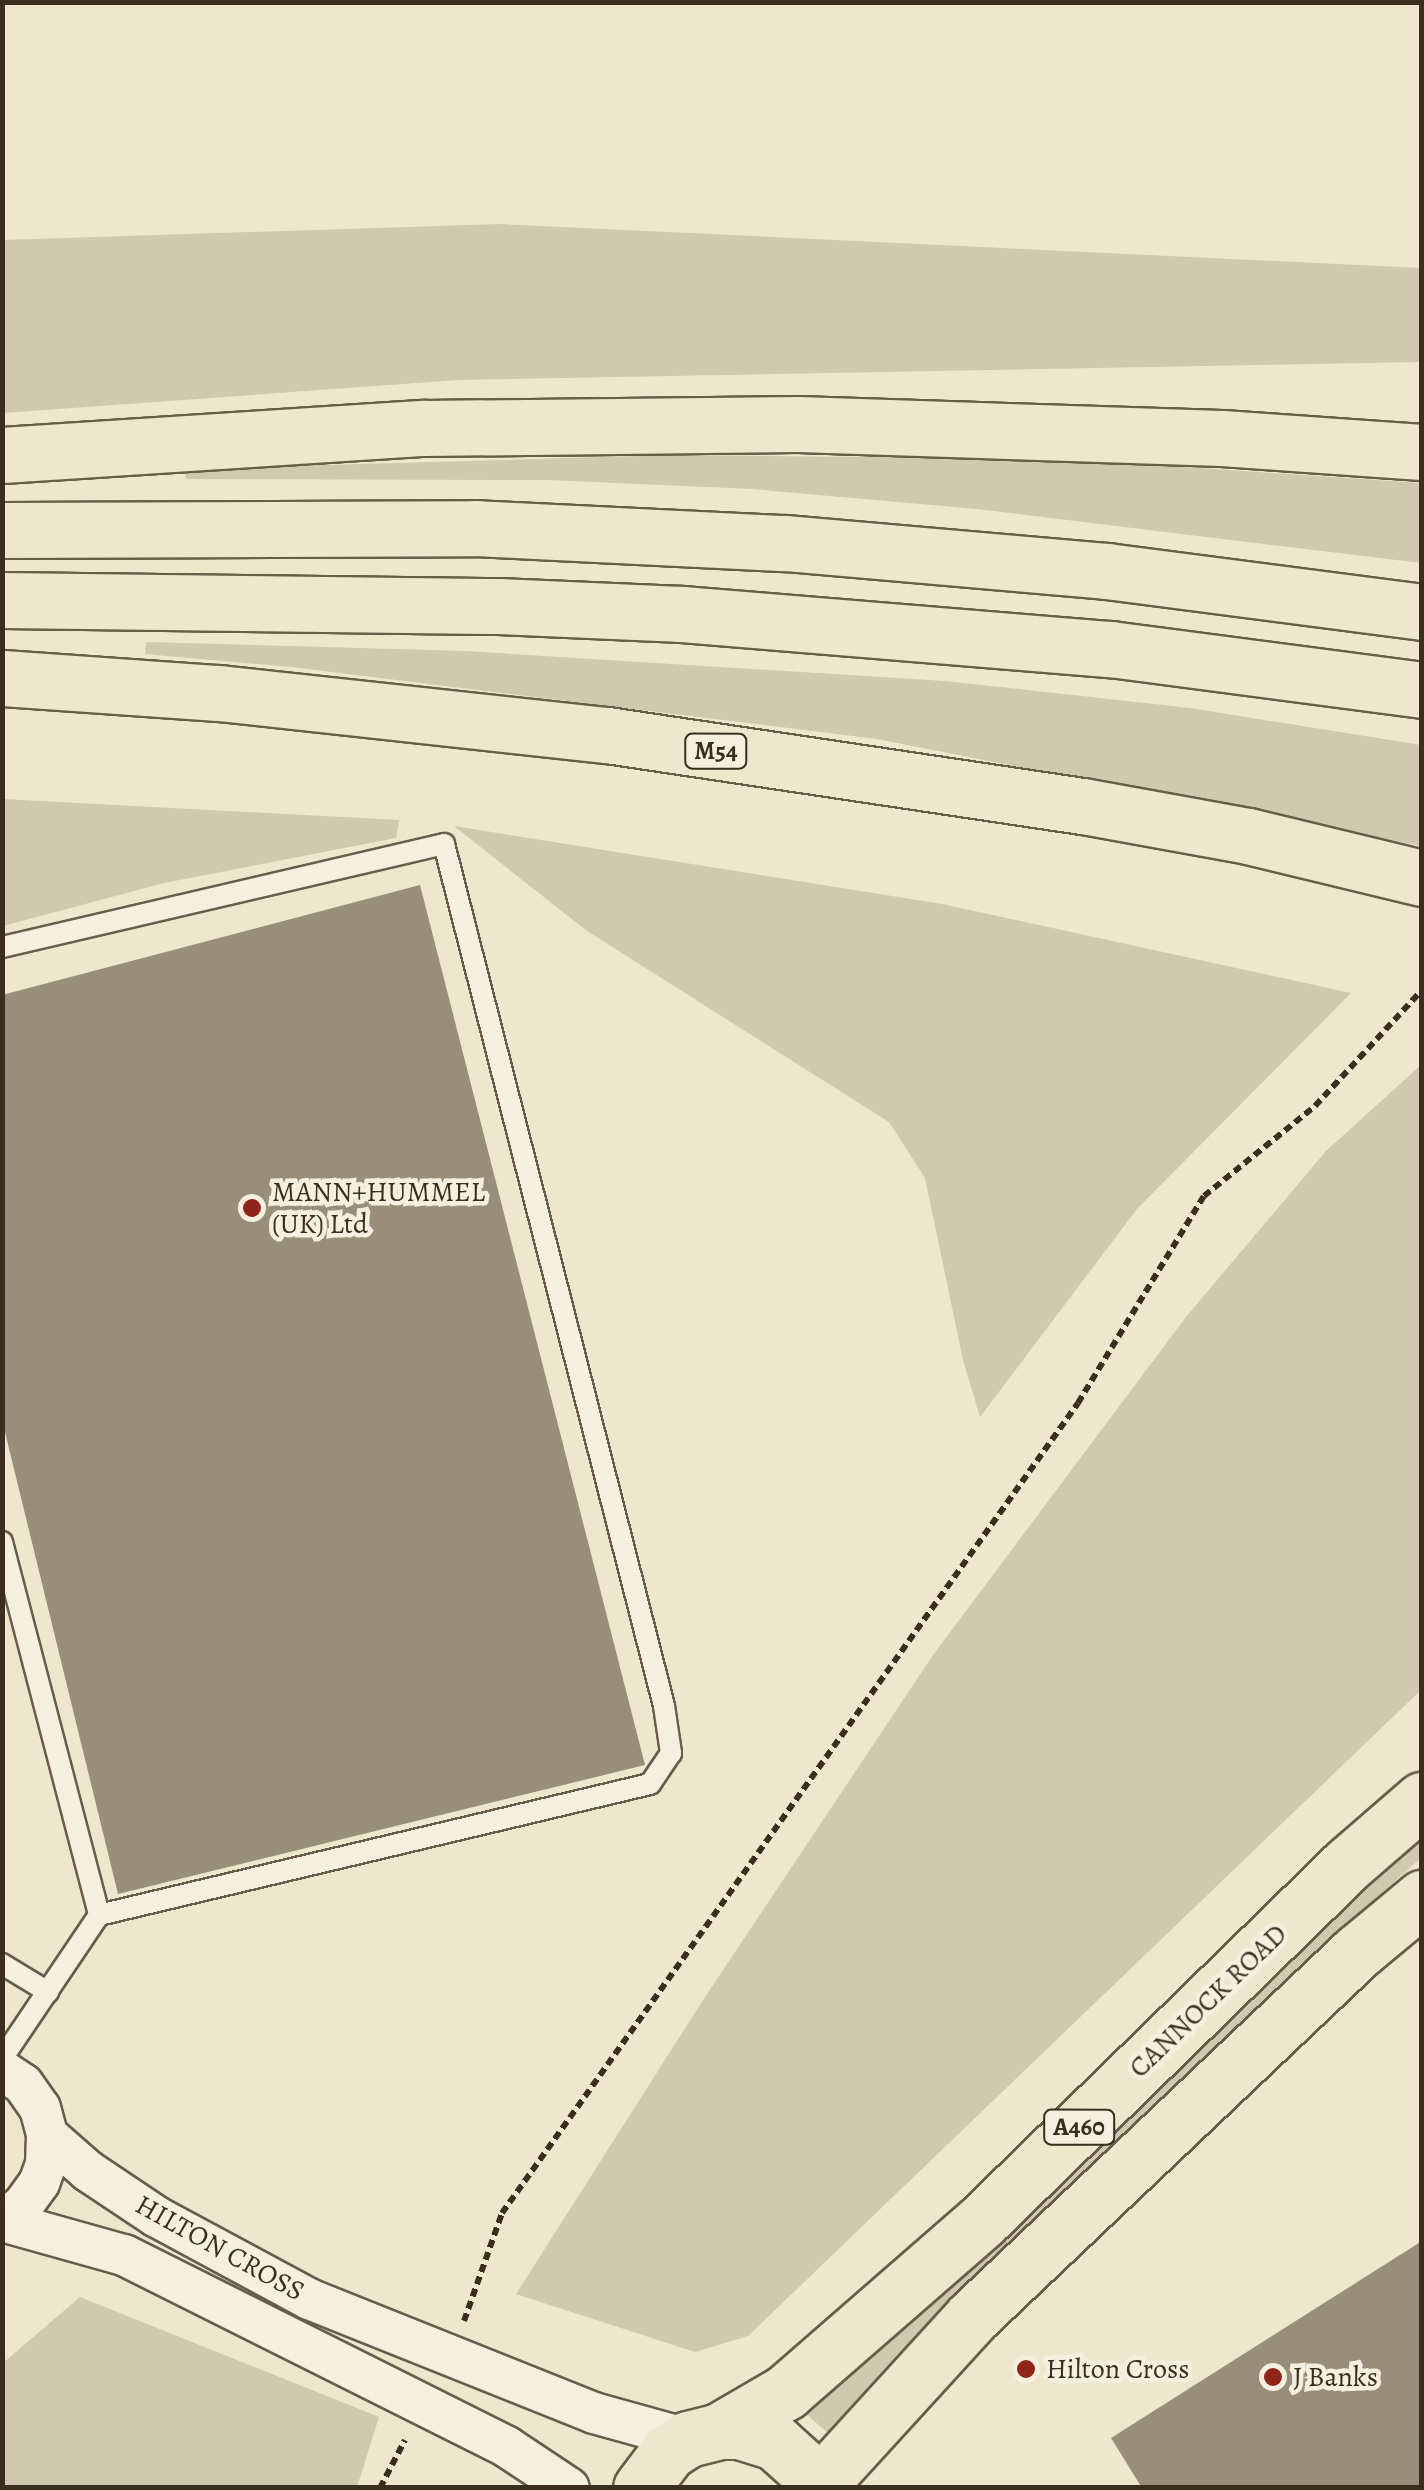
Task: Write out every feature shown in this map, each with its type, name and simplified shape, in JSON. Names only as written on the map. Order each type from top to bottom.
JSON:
[{"type":"highway","points":[[2,456],[424,428],[798,424],[1222,438],[1422,452]]},
{"type":"highway","points":[[2,530],[475,528],[786,543],[1106,571],[1422,612]]},
{"type":"highway","points":[[2,600],[479,606],[682,614],[1111,648],[1422,690]]},
{"type":"highway","name":"M54","points":[[2,678],[219,693],[626,738],[1082,806],[1248,836],[1422,878]]},
{"type":"highway","name":"CANNOCK ROAD","points":[[641,2488],[654,2465],[786,2392],[981,2222],[1348,1864],[1422,1800]]},
{"type":"highway","name":"A460","points":[[816,2488],[972,2317],[1300,2006],[1422,1898]]},
{"type":"highway","points":[[703,2435],[739,2431],[774,2442],[806,2470],[816,2488]]},
{"type":"street","name":"HILTON CROSS","points":[[2,2070],[23,2084],[40,2108],[47,2135],[46,2164],[39,2183],[22,2206],[2,2221]]},
{"type":"street","name":"HILTON CROSS","points":[[47,2135],[88,2170],[157,2217],[309,2299],[594,2413],[703,2435]]},
{"type":"street","name":"HILTON CROSS","points":[[2,2221],[124,2255],[423,2403],[507,2447],[570,2488]]},
{"type":"lane","points":[[2,948],[444,844],[660,1686],[670,1753],[650,1784],[99,1915],[2,2059]]},
{"type":"lane","points":[[2,1542],[99,1915]]},
{"type":"lane","points":[[2,1964],[48,1992]]},
{"type":"path","points":[[451,2358],[502,2212],[1078,1403],[1204,1196],[1315,1106],[1422,990]]},
{"type":"path","points":[[380,2488],[423,2403]]},
{"type":"shaded area","points":[[500,224],[1421,268],[1421,362],[458,380],[3,413],[3,240]]},
{"type":"shaded area","points":[[672,455],[1067,459],[1421,483],[1421,563],[977,509],[752,489],[548,480],[186,479],[185,469]]},
{"type":"shaded area","points":[[146,642],[466,651],[945,681],[1190,708],[1421,745],[1421,846],[877,739],[291,667],[145,654]]},
{"type":"shaded area","points":[[2,799],[399,820],[396,838],[164,883],[3,926]]},
{"type":"shaded area","points":[[454,826],[942,904],[1351,993],[1137,1209],[980,1417],[963,1360],[925,1178],[889,1122],[587,931]]},
{"type":"shaded area","points":[[1421,1065],[1421,1690],[748,2336],[695,2352],[516,2294],[703,2000],[933,1655],[1186,1317],[1326,1151]]},
{"type":"shaded area","points":[[1421,1828],[1421,1858],[1297,1968],[1077,2189],[883,2370],[835,2439],[800,2409]]},
{"type":"shaded area","points":[[80,2297],[379,2417],[357,2487],[3,2487],[3,2363]]},
{"type":"building","name":"MANN+HUMMEL (UK) Ltd","points":[[420,885],[645,1765],[118,1894],[2,1420],[2,995]]},
{"type":"building","name":"J Banks","points":[[1422,2241],[1422,2488],[1142,2488],[1111,2438]]},
{"type":"place","name":"MANN+HUMMEL (UK) Ltd","points":[[252,1208]]},
{"type":"place","name":"Hilton Cross","points":[[1026,2369]]},
{"type":"place","name":"J Banks","points":[[1273,2377]]}]
